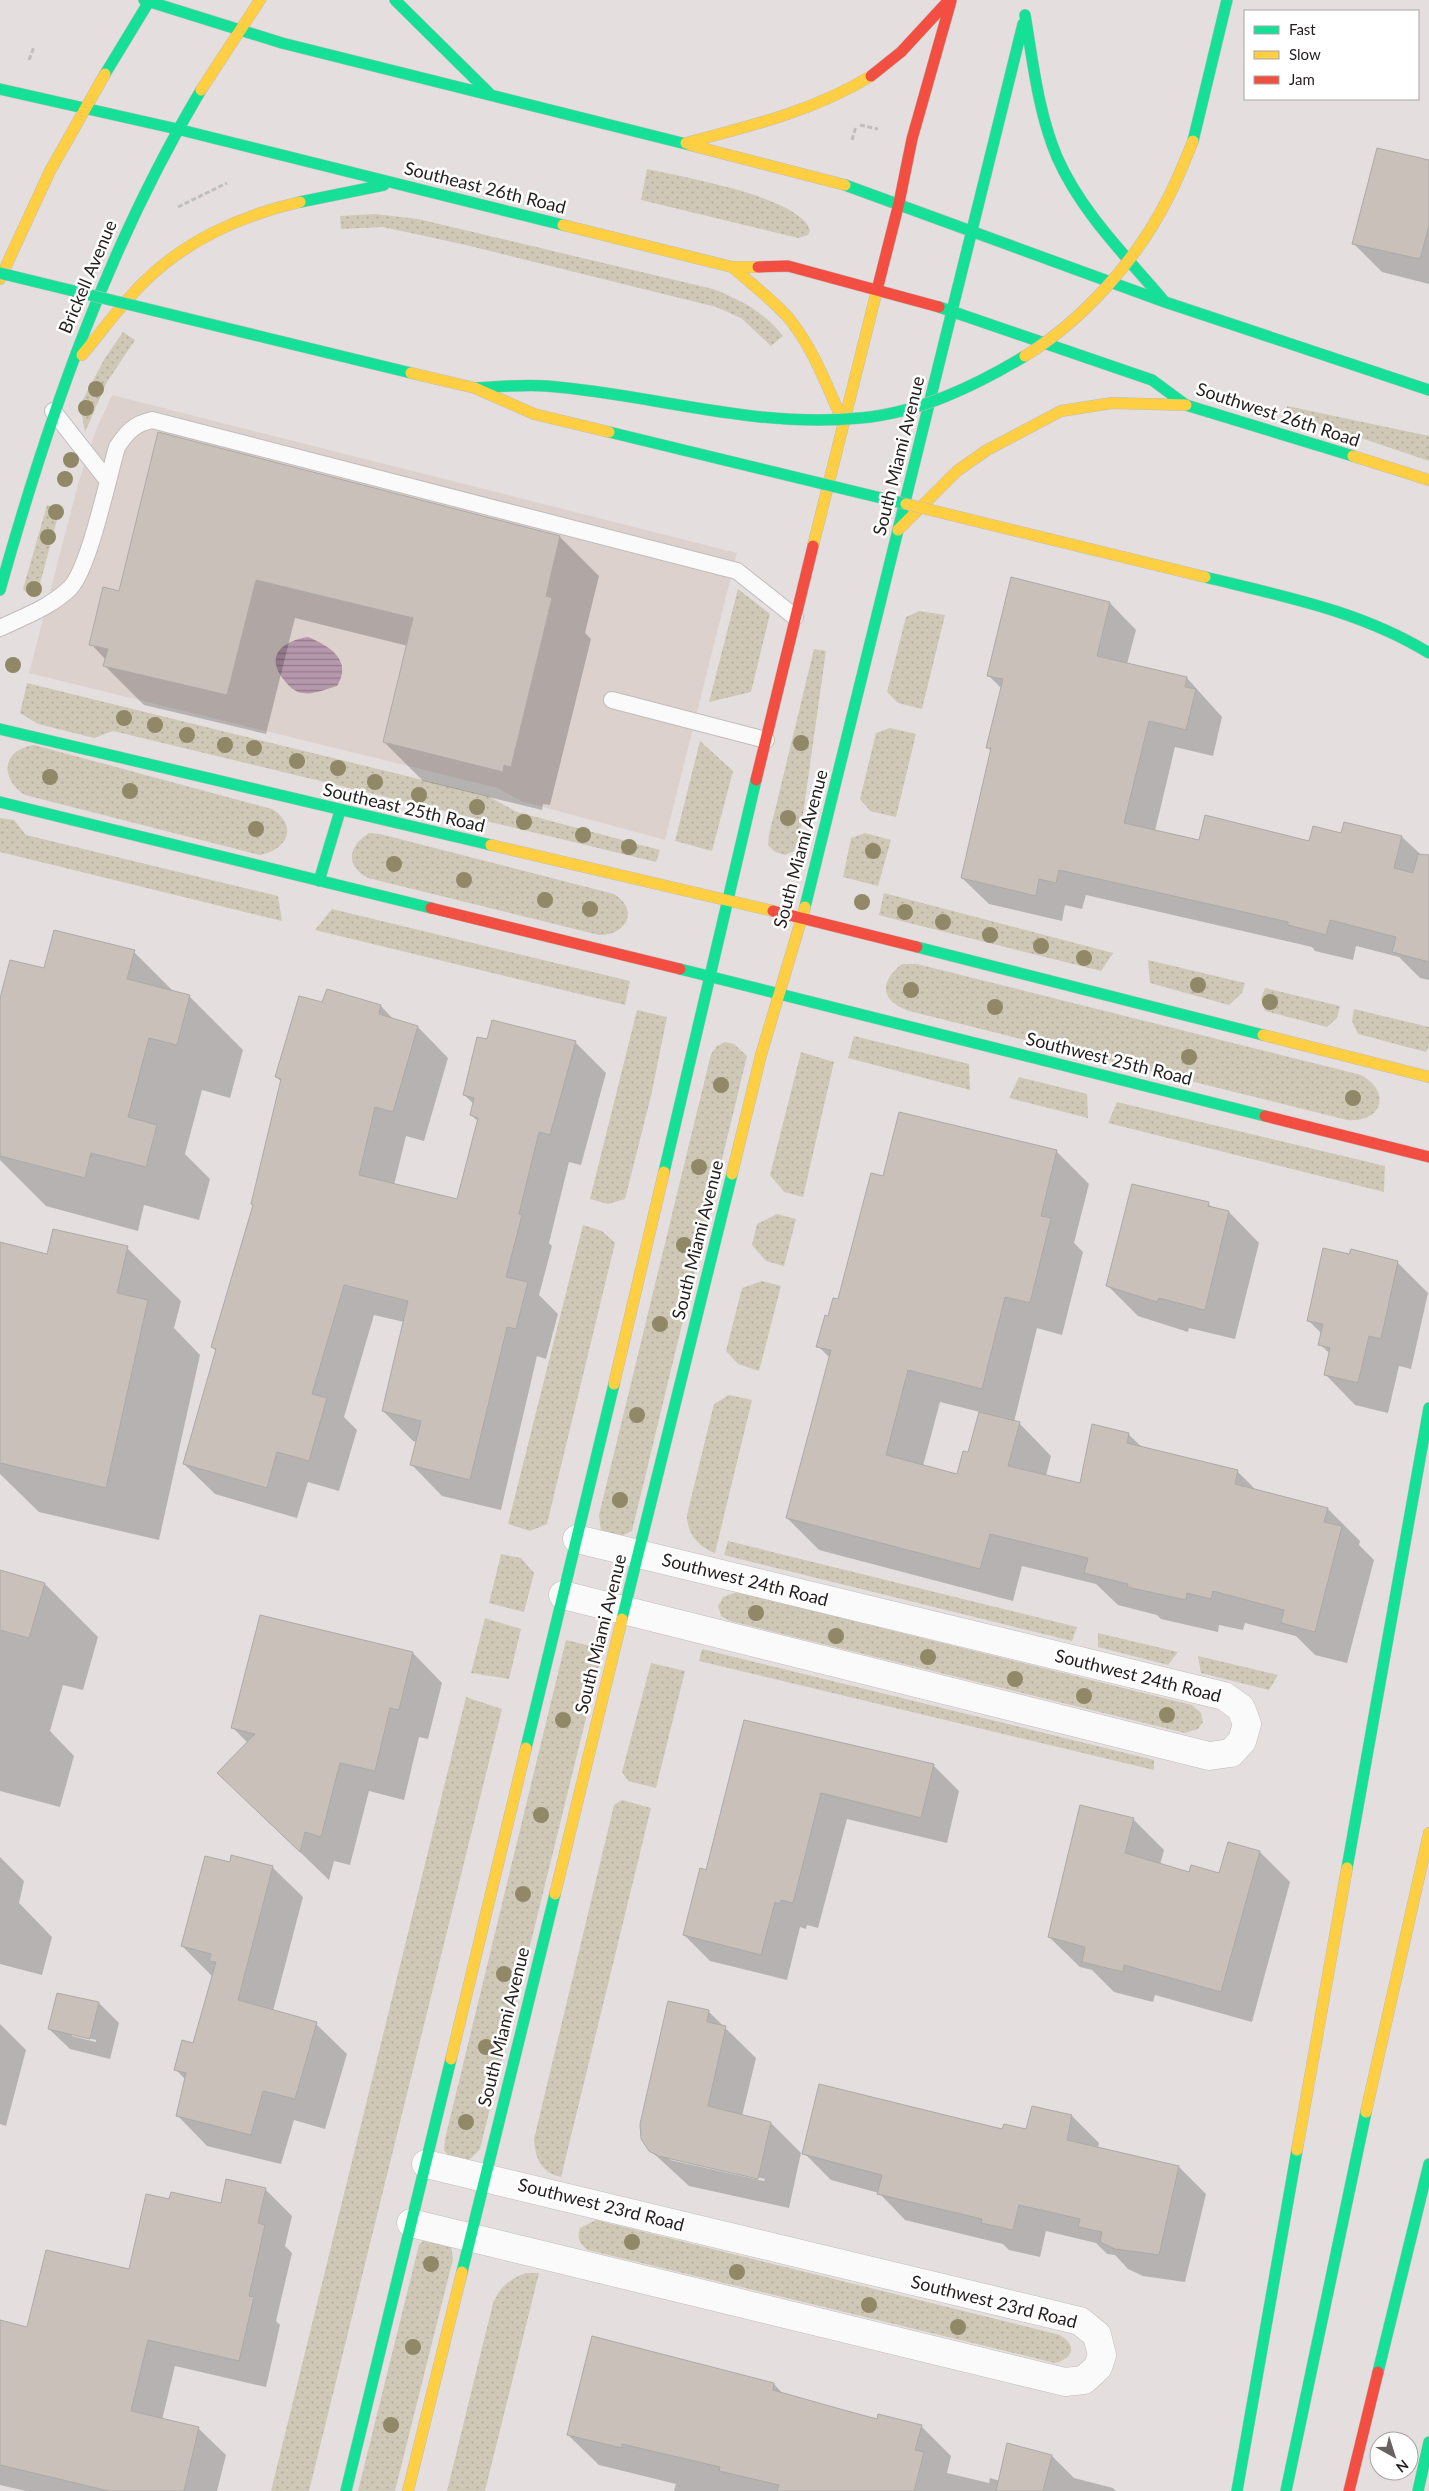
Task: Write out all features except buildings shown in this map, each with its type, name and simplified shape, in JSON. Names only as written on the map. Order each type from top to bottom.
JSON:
[{"type":"main road","points":[[0,279],[18,234],[86,108],[148,0],[238,30],[842,183],[1165,302],[1429,390]]},
{"type":"main road","name":"Brickell Avenue","points":[[0,590],[33,471],[52,411],[102,281],[177,129],[238,30],[260,0]]},
{"type":"main road","points":[[394,0],[490,94]]},
{"type":"main road","points":[[685,143],[790,114],[849,90],[896,57],[950,0]]},
{"type":"main road","points":[[346,2491],[644,1260],[708,977],[842,422],[899,203],[912,140],[950,0]]},
{"type":"main road","name":"South Miami Avenue","points":[[408,2491],[760,1055],[780,994],[837,786],[1028,0]]},
{"type":"main road","points":[[475,388],[546,386],[795,421],[866,418],[892,414],[926,405],[996,375],[1047,341],[1088,307],[1131,260],[1159,217],[1177,182],[1192,141],[1227,0]]},
{"type":"main road","points":[[1025,15],[1047,131],[1057,158],[1086,207],[1165,302]]},
{"type":"main road","name":"Southeast 26th Road","points":[[0,89],[177,129],[732,267],[788,266],[877,290]]},
{"type":"main road","points":[[68,372],[134,291],[164,264],[196,243],[241,219],[267,209],[310,198],[395,183]]},
{"type":"main road","points":[[732,267],[772,301],[798,332],[811,353],[842,422]]},
{"type":"main road","points":[[0,273],[475,388],[534,414],[1321,606],[1390,632],[1429,653]]},
{"type":"main road","name":"Southwest 26th Road","points":[[877,290],[952,311],[1152,380],[1186,405],[1429,480]]},
{"type":"main road","points":[[898,530],[957,471],[987,450],[1061,411],[1112,403],[1186,405]]},
{"type":"main road","name":"Southeast 25th Road","points":[[0,729],[340,811],[801,918]]},
{"type":"main road","points":[[0,802],[780,994]]},
{"type":"main road","points":[[320,881],[340,811]]},
{"type":"main road","points":[[801,918],[1429,1077]]},
{"type":"main road","name":"Southwest 25th Road","points":[[780,994],[1429,1157]]},
{"type":"main road","points":[[1237,2491],[1429,1408]]},
{"type":"main road","points":[[1286,2491],[1380,2044],[1429,1833]]},
{"type":"main road","points":[[1349,2491],[1429,2164]]},
{"type":"main road","points":[[1418,2491],[1429,2442]]},
{"type":"street","name":"Southwest 24th Road","points":[[563,1595],[1209,1756],[1231,1753],[1242,1741],[1247,1724],[1241,1708],[1224,1696],[577,1538]]},
{"type":"street","name":"Southwest 23rd Road","points":[[411,2223],[1065,2382],[1084,2380],[1098,2367],[1102,2355],[1097,2335],[1080,2322],[426,2164]]},
{"type":"lane","points":[[52,411],[108,481]]},
{"type":"lane","points":[[0,628],[58,598],[71,587],[83,568],[117,447],[137,423],[152,420],[736,571],[795,617]]},
{"type":"lane","points":[[612,700],[766,740]]},
{"type":"path","points":[[857,125],[882,129]]},
{"type":"path","points":[[228,178],[228,188]]},
{"type":"path","points":[[173,205],[178,207],[227,183]]},
{"type":"shaded area","points":[[647,169],[711,183],[763,198],[785,207],[801,218],[810,230],[808,235],[798,238],[641,200]]},
{"type":"shaded area","points":[[375,214],[418,219],[713,289],[760,313],[783,336],[771,346],[741,318],[716,307],[466,245],[383,227],[341,229],[340,216]]},
{"type":"shaded area","points":[[123,332],[135,340],[107,382],[85,432],[80,405],[105,358]]},
{"type":"shaded area","points":[[112,395],[737,553],[665,840],[521,801],[498,788],[29,673],[78,484],[96,430]]},
{"type":"shaded area","points":[[1287,406],[1429,436],[1429,461],[1287,413]]},
{"type":"shaded area","points":[[47,505],[60,509],[38,591],[28,594],[23,589]]},
{"type":"shaded area","points":[[738,589],[770,614],[751,692],[709,702]]},
{"type":"shaded area","points":[[919,611],[945,615],[922,709],[898,703],[887,692],[906,617]]},
{"type":"shaded area","points":[[308,637],[331,650],[341,662],[341,677],[337,686],[315,692],[300,692],[294,690],[278,671],[276,656],[279,651],[291,642]]},
{"type":"shaded area","points":[[814,649],[826,651],[799,843],[794,851],[785,855],[775,852],[768,845],[769,835]]},
{"type":"shaded area","points":[[27,683],[488,796],[517,812],[660,850],[656,862],[113,731],[94,738],[38,724],[20,713]]},
{"type":"shaded area","points":[[890,728],[916,734],[896,817],[870,811],[860,799],[876,733]]},
{"type":"shaded area","points":[[700,741],[733,771],[712,851],[675,841]]},
{"type":"shaded area","points":[[34,745],[272,809],[285,823],[286,836],[283,843],[277,848],[260,855],[25,795],[11,781],[8,766],[10,759],[15,753],[23,748]]},
{"type":"shaded area","points":[[0,818],[14,820],[26,835],[278,896],[282,921],[0,852]]},
{"type":"shaded area","points":[[369,833],[380,834],[614,894],[622,900],[626,907],[628,914],[626,921],[616,931],[599,935],[368,878],[356,868],[352,856],[357,844]]},
{"type":"shaded area","points":[[865,833],[891,840],[878,886],[843,877],[851,838]]},
{"type":"shaded area","points":[[884,893],[1113,953],[1101,971],[905,922],[879,915]]},
{"type":"shaded area","points":[[332,909],[630,981],[625,1005],[315,930]]},
{"type":"shaded area","points":[[1148,960],[1245,983],[1242,993],[1229,1005],[1150,983]]},
{"type":"shaded area","points":[[902,964],[917,964],[1361,1075],[1371,1082],[1377,1090],[1379,1105],[1375,1112],[1368,1117],[1359,1120],[1347,1120],[909,1011],[892,1002],[886,990],[889,978]]},
{"type":"shaded area","points":[[1265,988],[1340,1006],[1337,1018],[1327,1027],[1265,1011],[1261,999]]},
{"type":"shaded area","points":[[1354,1009],[1429,1027],[1429,1046],[1426,1052],[1358,1034],[1352,1021]]},
{"type":"shaded area","points":[[637,1010],[667,1017],[651,1096],[625,1199],[608,1204],[590,1199]]},
{"type":"shaded area","points":[[854,1036],[969,1064],[970,1090],[848,1058]]},
{"type":"shaded area","points":[[725,1042],[734,1044],[747,1056],[632,1531],[617,1538],[601,1532],[599,1515],[711,1054],[717,1046]]},
{"type":"shaded area","points":[[801,1052],[834,1062],[803,1197],[784,1192],[770,1175]]},
{"type":"shaded area","points":[[1019,1077],[1087,1094],[1088,1118],[1009,1098]]},
{"type":"shaded area","points":[[1117,1102],[1385,1166],[1384,1192],[1108,1123]]},
{"type":"shaded area","points":[[777,1214],[796,1219],[784,1266],[766,1261],[752,1245],[757,1224]]},
{"type":"shaded area","points":[[583,1225],[602,1231],[615,1243],[547,1524],[530,1531],[508,1524]]},
{"type":"shaded area","points":[[762,1281],[781,1286],[759,1371],[738,1364],[726,1351],[742,1288]]},
{"type":"shaded area","points":[[729,1395],[752,1400],[715,1553],[703,1547],[694,1538],[687,1522],[687,1515],[714,1404]]},
{"type":"shaded area","points":[[728,1541],[1077,1627],[1072,1641],[724,1555]]},
{"type":"shaded area","points":[[501,1554],[521,1558],[534,1573],[524,1612],[489,1603]]},
{"type":"shaded area","points":[[737,1592],[1192,1705],[1201,1713],[1203,1722],[1198,1729],[1185,1733],[730,1621],[721,1616],[718,1606],[723,1597]]},
{"type":"shaded area","points":[[485,1618],[521,1629],[509,1679],[471,1673]]},
{"type":"shaded area","points":[[1098,1633],[1178,1652],[1168,1665],[1098,1647]]},
{"type":"shaded area","points":[[566,1640],[603,1649],[480,2149],[468,2161],[453,2162],[444,2150],[445,2139]]},
{"type":"shaded area","points":[[702,1649],[1154,1760],[1154,1770],[699,1661]]},
{"type":"shaded area","points":[[1198,1656],[1278,1675],[1269,1690],[1201,1673]]},
{"type":"shaded area","points":[[651,1663],[685,1671],[656,1788],[628,1781],[622,1772]]},
{"type":"shaded area","points":[[466,1697],[502,1709],[309,2491],[271,2491]]},
{"type":"shaded area","points":[[622,1800],[651,1808],[561,2177],[548,2172],[540,2164],[534,2139],[614,1805]]},
{"type":"shaded area","points":[[596,2220],[1060,2335],[1069,2343],[1071,2351],[1066,2358],[1055,2363],[588,2250],[580,2240],[580,2228]]},
{"type":"shaded area","points":[[431,2234],[451,2245],[453,2259],[395,2491],[358,2491],[419,2245]]},
{"type":"shaded area","points":[[526,2273],[539,2273],[485,2491],[447,2491],[493,2303],[506,2284]]},
{"type":"traffic: fast","points":[[144,0],[282,43],[690,145]]},
{"type":"traffic: fast","points":[[105,74],[150,0]]},
{"type":"traffic: fast","points":[[395,0],[489,93]]},
{"type":"traffic: fast","points":[[1193,141],[1227,0]]},
{"type":"traffic: fast","points":[[1025,15],[1041,105],[1050,140],[1057,157],[1078,196],[1091,215],[1164,301]]},
{"type":"traffic: fast","points":[[952,311],[1023,24]]},
{"type":"traffic: fast","points":[[0,89],[177,129],[563,225]]},
{"type":"traffic: fast","points":[[0,590],[39,460],[84,333],[137,209],[201,90]]},
{"type":"traffic: fast","points":[[300,202],[384,185]]},
{"type":"traffic: fast","points":[[845,185],[1165,302],[1429,390]]},
{"type":"traffic: fast","points":[[0,273],[411,373]]},
{"type":"traffic: fast","points":[[939,307],[1152,380],[1186,405],[1353,456]]},
{"type":"traffic: fast","points":[[805,907],[952,311]]},
{"type":"traffic: fast","points":[[475,388],[520,385],[547,386],[781,419],[821,420],[860,418],[882,415],[925,404],[986,378],[1025,356]]},
{"type":"traffic: fast","points":[[609,432],[906,504]]},
{"type":"traffic: fast","points":[[1205,577],[1320,606],[1376,626],[1403,638],[1429,653]]},
{"type":"traffic: fast","points":[[0,729],[491,845]]},
{"type":"traffic: fast","points":[[664,1172],[756,780]]},
{"type":"traffic: fast","points":[[0,802],[431,908]]},
{"type":"traffic: fast","points":[[319,881],[340,811]]},
{"type":"traffic: fast","points":[[917,947],[1263,1035]]},
{"type":"traffic: fast","points":[[680,969],[1265,1116]]},
{"type":"traffic: fast","points":[[622,1619],[732,1174]]},
{"type":"traffic: fast","points":[[526,1748],[614,1384]]},
{"type":"traffic: fast","points":[[1347,1868],[1429,1408]]},
{"type":"traffic: fast","points":[[462,2272],[555,1894]]},
{"type":"traffic: fast","points":[[346,2491],[451,2059]]},
{"type":"traffic: fast","points":[[1286,2491],[1366,2112]]},
{"type":"traffic: fast","points":[[1237,2491],[1297,2150]]},
{"type":"traffic: fast","points":[[1378,2372],[1429,2164]]},
{"type":"traffic: fast","points":[[1418,2491],[1429,2442]]},
{"type":"traffic: slow","points":[[201,90],[260,0]]},
{"type":"traffic: slow","points":[[0,279],[50,171],[105,74]]},
{"type":"traffic: slow","points":[[686,143],[758,124],[804,108],[827,99],[871,76]]},
{"type":"traffic: slow","points":[[1025,356],[1067,325],[1087,307],[1124,267],[1140,245],[1167,200],[1193,141]]},
{"type":"traffic: slow","points":[[690,145],[845,185]]},
{"type":"traffic: slow","points":[[82,355],[134,292],[176,255],[236,222],[278,207],[300,202]]},
{"type":"traffic: slow","points":[[563,225],[732,267],[758,267]]},
{"type":"traffic: slow","points":[[732,267],[774,303],[796,328],[819,367],[843,422]]},
{"type":"traffic: slow","points":[[813,546],[877,290]]},
{"type":"traffic: slow","points":[[411,373],[475,388],[534,414],[609,432]]},
{"type":"traffic: slow","points":[[898,530],[957,471],[987,450],[1061,411],[1112,403],[1186,405]]},
{"type":"traffic: slow","points":[[1353,456],[1429,480]]},
{"type":"traffic: slow","points":[[906,504],[1205,577]]},
{"type":"traffic: slow","points":[[491,845],[773,911]]},
{"type":"traffic: slow","points":[[732,1174],[761,1055],[805,907]]},
{"type":"traffic: slow","points":[[1263,1035],[1429,1077]]},
{"type":"traffic: slow","points":[[614,1384],[664,1172]]},
{"type":"traffic: slow","points":[[555,1894],[622,1619]]},
{"type":"traffic: slow","points":[[451,2059],[526,1748]]},
{"type":"traffic: slow","points":[[1366,2112],[1429,1833]]},
{"type":"traffic: slow","points":[[1297,2150],[1347,1868]]},
{"type":"traffic: slow","points":[[408,2491],[462,2272]]},
{"type":"traffic: jam","points":[[871,76],[901,52],[949,0]]},
{"type":"traffic: jam","points":[[877,290],[899,203],[912,139],[951,1]]},
{"type":"traffic: jam","points":[[758,267],[788,266],[939,307]]},
{"type":"traffic: jam","points":[[756,780],[813,546]]},
{"type":"traffic: jam","points":[[431,908],[680,969]]},
{"type":"traffic: jam","points":[[773,911],[917,947]]},
{"type":"traffic: jam","points":[[1265,1116],[1429,1157]]},
{"type":"traffic: jam","points":[[1349,2491],[1378,2372]]}]
